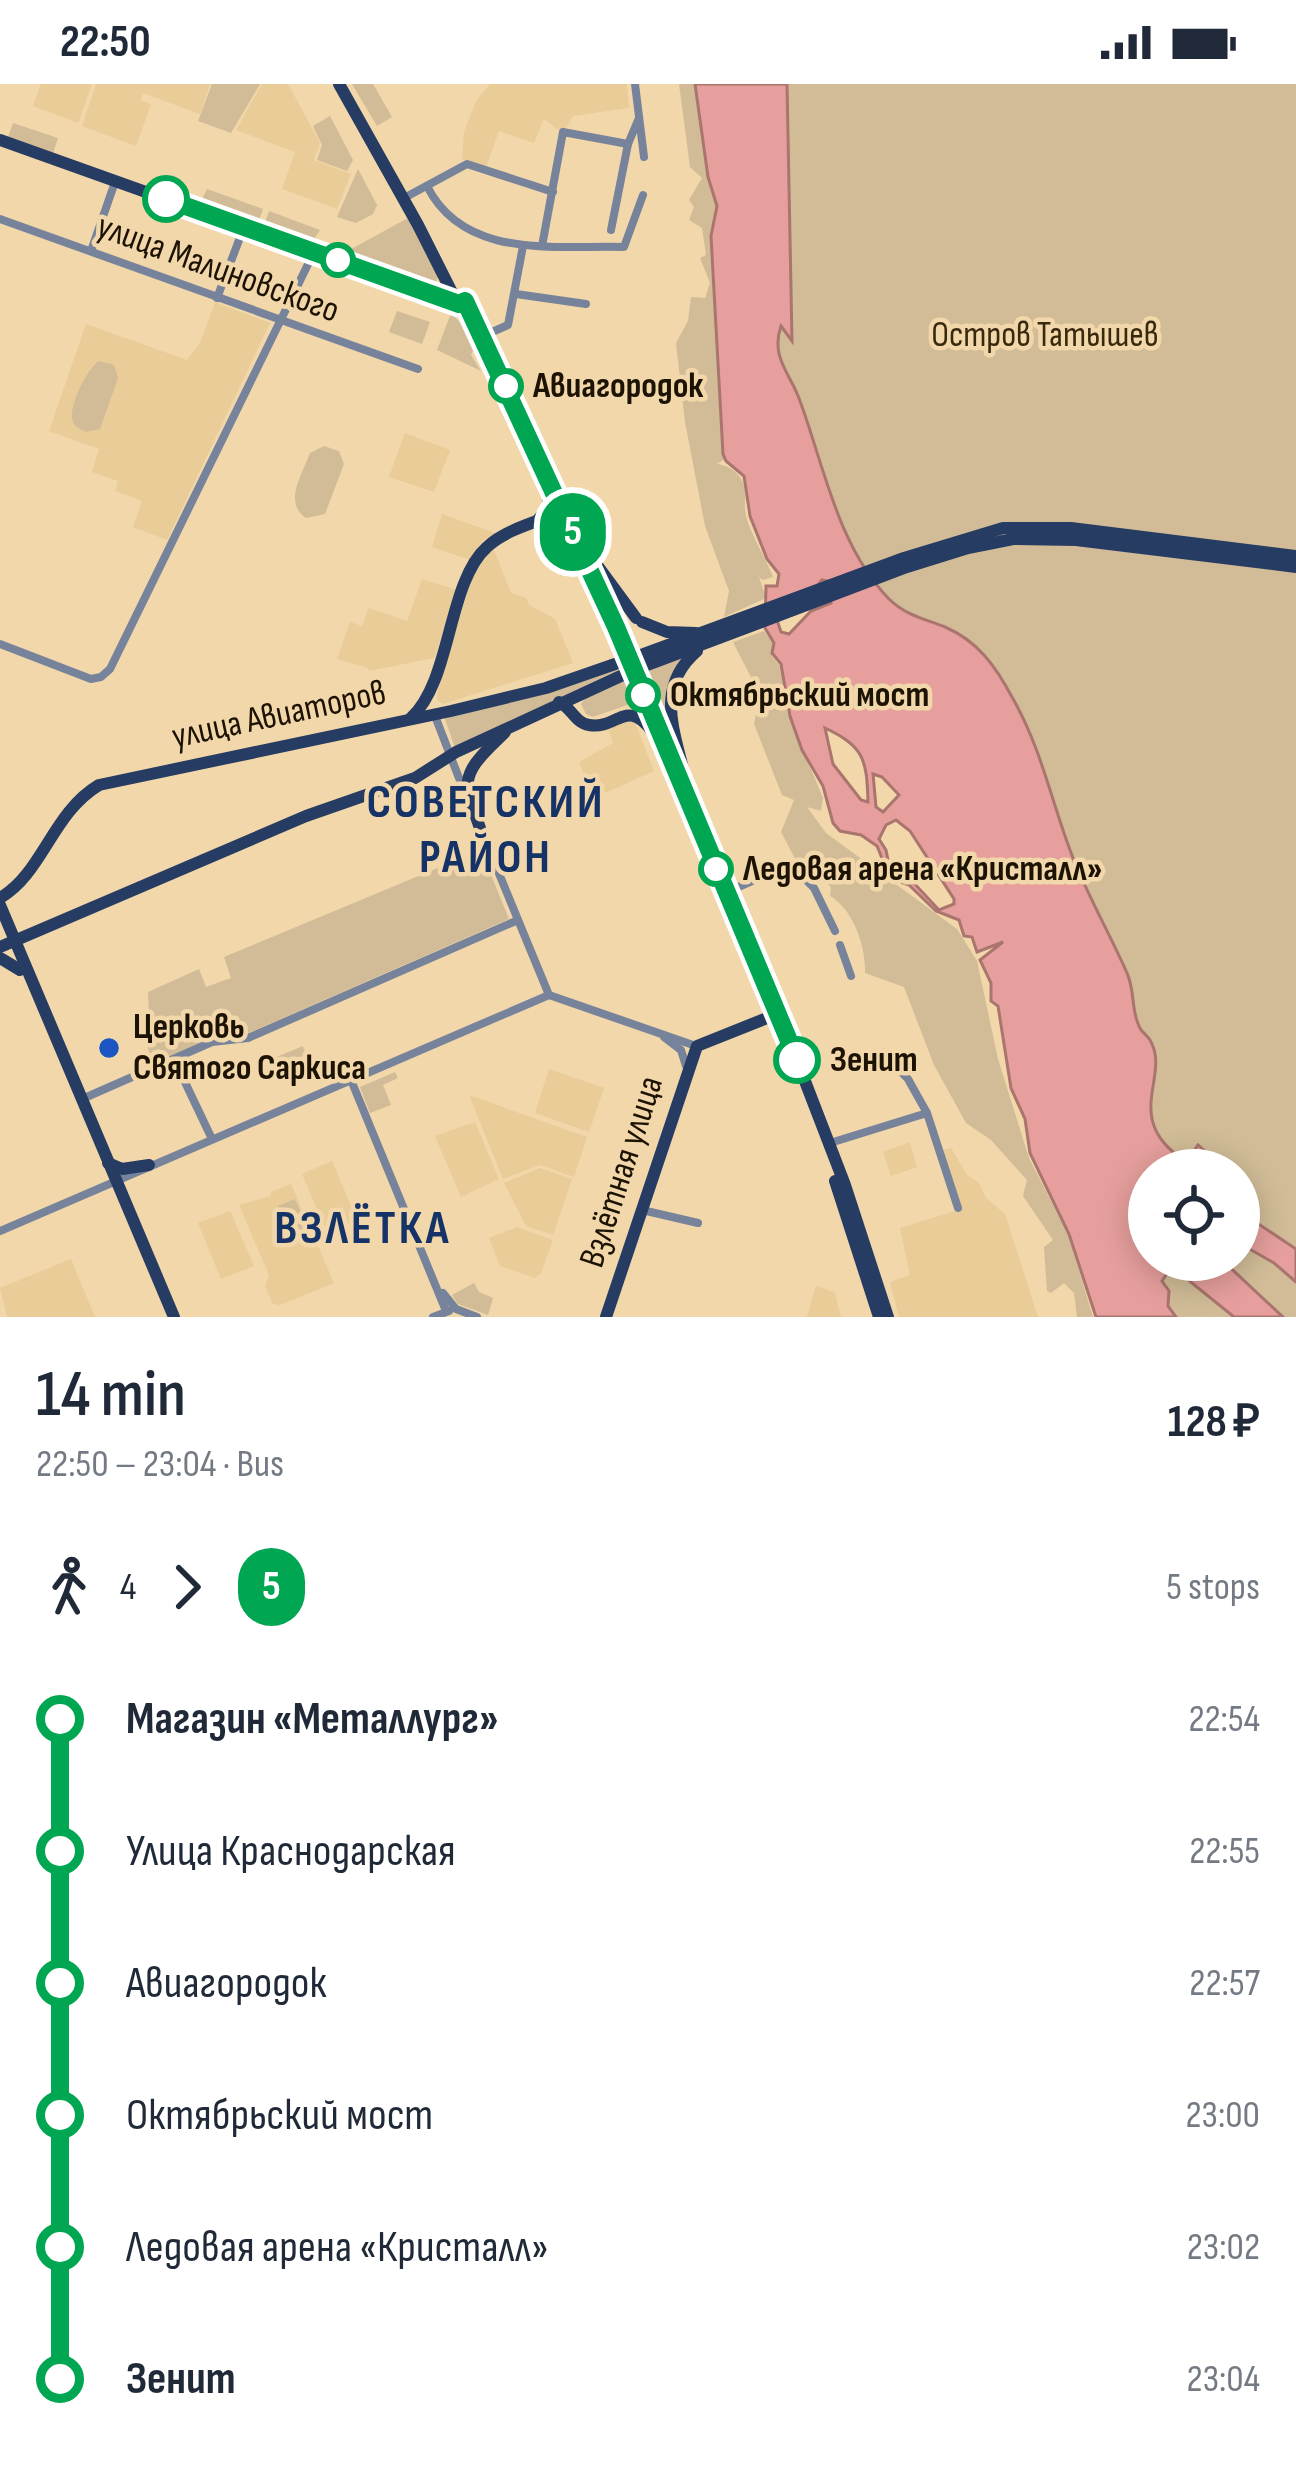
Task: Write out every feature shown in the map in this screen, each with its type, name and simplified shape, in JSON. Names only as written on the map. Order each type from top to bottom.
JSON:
[{"type":"main road","points":[[343,84],[374,152],[407,197],[434,259],[442,284],[425,291]]},
{"type":"main road","points":[[343,84],[485,347],[564,530],[621,647]]},
{"type":"main road","points":[[0,140],[462,303]]},
{"type":"main road","points":[[434,259],[462,303]]},
{"type":"main road","points":[[485,347],[548,495],[578,543],[691,808],[842,1186]]},
{"type":"main road","points":[[537,522],[549,507],[548,495]]},
{"type":"main road","points":[[410,719],[435,675],[478,556],[494,542],[560,512]]},
{"type":"main road","points":[[537,522],[564,530]]},
{"type":"main road","points":[[635,663],[906,562],[1032,538],[1228,553],[1296,567]]},
{"type":"main road","points":[[578,543],[639,620],[655,629],[682,634],[717,634]]},
{"type":"main road","points":[[1251,556],[1296,556]]},
{"type":"main road","points":[[691,808],[671,711],[671,685],[688,658],[717,634]]},
{"type":"main road","name":"улица Авиаторов","points":[[0,901],[25,877],[76,802],[99,785],[434,715],[620,669],[596,686],[517,722],[415,778],[305,817],[8,944]]},
{"type":"main road","points":[[435,675],[434,699],[451,711]]},
{"type":"main road","points":[[596,686],[579,704],[583,716],[595,720],[628,708],[637,686]]},
{"type":"main road","points":[[637,686],[652,731],[830,1143],[883,1317]]},
{"type":"main road","points":[[559,702],[567,704],[585,724],[594,726],[629,714],[642,719],[652,731]]},
{"type":"main road","points":[[480,828],[466,782],[470,770],[517,722]]},
{"type":"main road","points":[[0,901],[8,944],[81,1100],[113,1183]]},
{"type":"main road","points":[[0,921],[171,1317]]},
{"type":"main road","points":[[0,958],[20,970]]},
{"type":"main road","points":[[697,1046],[774,1016]]},
{"type":"main road","name":"Взлётная улица","points":[[606,1317],[697,1046]]},
{"type":"main road","points":[[108,1163],[122,1169],[149,1166]]},
{"type":"street","points":[[635,84],[644,157]]},
{"type":"street","points":[[611,230],[628,144],[639,118]]},
{"type":"street","points":[[542,246],[563,132],[628,144]]},
{"type":"street","points":[[407,197],[466,164],[553,193]]},
{"type":"street","points":[[91,251],[115,181]]},
{"type":"street","points":[[428,186],[441,212],[465,229],[523,246],[624,247],[643,195]]},
{"type":"street","name":"улица Малиновского","points":[[0,219],[418,369]]},
{"type":"street","points":[[217,298],[244,227]]},
{"type":"street","points":[[485,347],[506,328],[523,246]]},
{"type":"street","points":[[0,644],[91,679],[107,674],[314,251]]},
{"type":"street","points":[[516,294],[586,304]]},
{"type":"street","points":[[434,715],[470,802]]},
{"type":"street","points":[[480,828],[549,995]]},
{"type":"street","points":[[725,892],[790,868],[811,885],[835,931]]},
{"type":"street","points":[[81,1100],[219,1041],[248,1038],[518,920]]},
{"type":"street","points":[[841,945],[851,976]]},
{"type":"street","points":[[0,1231],[549,995],[697,1046]]},
{"type":"street","points":[[658,1033],[681,1050],[686,1073]]},
{"type":"street","points":[[883,1053],[908,1079],[927,1113],[958,1208]]},
{"type":"street","points":[[175,1061],[212,1139]]},
{"type":"street","points":[[351,1080],[451,1310]]},
{"type":"street","points":[[830,1143],[927,1113]]},
{"type":"street","points":[[642,1210],[698,1223]]},
{"type":"street","points":[[616,1286],[614,1306],[619,1317]]},
{"type":"street","points":[[433,1317],[451,1310],[477,1317]]},
{"type":"shaded area","points":[[41,84],[92,84],[78,123],[33,106]]},
{"type":"shaded area","points":[[96,84],[210,84],[200,114],[143,93],[141,100],[151,104],[136,146],[82,126]]},
{"type":"shaded area","points":[[262,84],[288,84],[320,143],[314,160],[351,174],[337,209],[282,189],[295,152],[236,130]]},
{"type":"shaded area","points":[[490,84],[627,84],[629,108],[573,116],[566,128],[557,129],[544,119],[534,143],[499,131],[486,167],[462,159],[464,132],[476,101]]},
{"type":"shaded area","points":[[695,84],[787,84],[792,341],[781,326],[778,347],[783,365],[800,401],[834,505],[872,578],[908,613],[945,627],[985,656],[1030,735],[1076,866],[1127,973],[1139,1026],[1155,1053],[1151,1111],[1154,1126],[1171,1149],[1128,1149],[1128,1281],[1162,1281],[1176,1317],[1096,1317],[1069,1234],[1030,1153],[1025,1119],[1011,1088],[998,1006],[991,1001],[991,983],[980,960],[1003,942],[977,952],[959,920],[936,911],[909,885],[890,878],[877,846],[861,835],[840,831],[833,823],[823,786],[802,750],[781,664],[772,653],[774,643],[765,628],[766,586],[777,586],[779,574],[767,559],[750,516],[744,476],[723,454],[711,236],[717,206],[708,177]],"holes":[[[822,580],[828,581],[831,603],[811,611],[789,634],[781,632],[775,614]],[[825,728],[848,741],[861,756],[868,802],[861,800],[833,764]],[[873,774],[899,795],[883,812],[876,807]],[[896,820],[910,831],[954,904],[939,910],[912,881],[891,875],[879,839],[886,825]]]},
{"type":"shaded area","points":[[215,302],[270,323],[167,540],[133,527],[142,501],[115,491],[118,481],[92,472],[99,449],[49,431],[86,324],[187,360],[200,343]]},
{"type":"shaded area","points":[[405,433],[450,450],[434,492],[389,477]]},
{"type":"shaded area","points":[[442,514],[495,533],[482,541],[470,560],[432,547]]},
{"type":"shaded area","points":[[493,548],[511,593],[555,619],[573,663],[443,704],[437,700],[438,682],[473,576]]},
{"type":"shaded area","points":[[422,579],[457,590],[434,658],[369,671],[337,659],[350,622],[362,626],[369,608],[407,621]]},
{"type":"shaded area","points":[[634,720],[654,771],[594,798],[579,762],[613,743],[608,728]]},
{"type":"shaded area","points":[[549,1069],[604,1088],[589,1132],[535,1113]]},
{"type":"shaded area","points":[[469,1095],[587,1137],[574,1177],[540,1165],[503,1179]]},
{"type":"shaded area","points":[[475,1122],[499,1179],[461,1197],[435,1136]]},
{"type":"shaded area","points":[[910,1142],[917,1167],[891,1176],[883,1152]]},
{"type":"shaded area","points":[[951,1148],[967,1175],[1005,1214],[1038,1317],[899,1317],[890,1282],[910,1275],[900,1228],[955,1211],[936,1152]]},
{"type":"shaded area","points":[[332,1161],[357,1220],[327,1232],[302,1174]]},
{"type":"shaded area","points":[[540,1168],[572,1179],[553,1235],[526,1226],[504,1183]]},
{"type":"shaded area","points":[[291,1184],[334,1283],[280,1305],[273,1304],[265,1286],[269,1275],[239,1205],[271,1196]]},
{"type":"shaded area","points":[[230,1211],[254,1266],[221,1279],[198,1223]]},
{"type":"shaded area","points":[[1260,1225],[1296,1249],[1296,1282],[1260,1255]]},
{"type":"shaded area","points":[[517,1227],[553,1240],[535,1278],[500,1266],[489,1238]]},
{"type":"shaded area","points":[[71,1259],[95,1317],[7,1317],[0,1288]]},
{"type":"shaded area","points":[[1190,1281],[1244,1281],[1283,1317],[1234,1317]]},
{"type":"shaded area","points":[[816,1285],[835,1293],[841,1317],[807,1317]]},
{"type":"green space","points":[[212,84],[260,84],[231,133],[198,121]]},
{"type":"green space","points":[[352,84],[373,84],[392,117],[377,126]]},
{"type":"green space","points":[[679,84],[695,84],[708,177],[717,206],[711,236],[725,459],[717,464],[741,479],[748,523],[773,577],[759,577],[766,598],[724,617],[729,591],[705,526],[676,343],[688,321],[691,297],[705,298],[710,283],[700,258],[706,255],[702,228],[689,220],[694,207],[689,200],[702,178],[690,167]]},
{"type":"green space","name":"Остров Татышев","points":[[787,84],[1296,84],[1296,1249],[1260,1225],[1260,1149],[1172,1149],[1154,1126],[1155,1054],[1138,1026],[1129,980],[1076,866],[1026,722],[979,650],[945,627],[908,613],[872,579],[845,531],[800,401],[783,366],[778,349],[781,326],[792,339]]},
{"type":"green space","points":[[330,116],[353,160],[347,171],[317,160],[322,145],[313,126]]},
{"type":"green space","points":[[13,123],[58,138],[53,153],[8,137]]},
{"type":"green space","points":[[358,169],[377,205],[373,214],[356,223],[337,217]]},
{"type":"green space","points":[[207,189],[263,209],[257,226],[199,205]]},
{"type":"green space","points":[[269,211],[320,230],[311,244],[263,228]]},
{"type":"green space","points":[[408,218],[438,277],[433,287],[344,253]]},
{"type":"green space","points":[[397,311],[430,322],[422,344],[389,332]]},
{"type":"green space","points":[[451,313],[466,329],[474,348],[471,355],[481,371],[437,350]]},
{"type":"green space","points":[[99,361],[114,365],[118,378],[100,429],[86,432],[74,423],[72,411],[85,378]]},
{"type":"green space","points":[[324,446],[339,451],[344,464],[325,514],[306,518],[296,504],[296,488],[310,453]]},
{"type":"green space","points":[[764,631],[781,668],[788,714],[823,798],[821,811],[807,807],[826,833],[957,929],[977,961],[998,1059],[1029,1158],[1068,1234],[1093,1317],[1077,1317],[1074,1293],[1064,1283],[1047,1291],[1044,1247],[1053,1240],[1023,1196],[1027,1180],[991,1140],[966,1123],[934,1065],[904,987],[865,973],[851,919],[830,896],[831,888],[818,868],[807,873],[800,868],[781,832],[794,800],[782,795],[754,724],[760,695],[733,642]]},
{"type":"green space","points":[[685,656],[667,697],[680,769],[642,674]]},
{"type":"green space","points":[[618,671],[455,748],[444,716]]},
{"type":"green space","points":[[624,680],[630,696],[627,705],[593,717],[586,714],[581,704],[587,696]]},
{"type":"green space","points":[[481,850],[509,919],[246,1034],[224,1035],[153,1063],[140,1026],[149,1014],[148,992],[199,969],[206,987],[231,978],[224,957]]},
{"type":"green space","points":[[303,1046],[309,1063],[280,1074],[274,1058]]},
{"type":"green space","points":[[395,1072],[398,1078],[383,1085],[391,1105],[370,1113],[360,1087]]},
{"type":"green space","points":[[295,1199],[309,1230],[292,1238],[278,1206]]},
{"type":"green space","points":[[1260,1255],[1296,1282],[1296,1317],[1283,1317],[1244,1281],[1260,1281]]},
{"type":"green space","points":[[1162,1281],[1190,1281],[1234,1317],[1176,1317],[1168,1306],[1169,1291]]},
{"type":"green space","points":[[474,1283],[479,1292],[493,1298],[488,1315],[458,1304],[452,1295]]},
{"type":"bus line","name":"5","points":[[166,199],[459,304],[465,301],[616,627],[797,1060]]},
{"type":"place","name":"Авиагородок","points":[[506,386]]},
{"type":"place","name":"Октябрьский мост","points":[[643,695]]},
{"type":"place","name":"Ледовая арена «Кристалл»","points":[[716,869]]},
{"type":"place","name":"Церковь Святого Саркиса","points":[[109,1048]]},
{"type":"place","name":"Зенит","points":[[797,1060]]},
{"type":"district","name":"СОВЕТСКИЙ РАЙОН","points":[[486,830]]},
{"type":"district","name":"ВЗЛЁТКА","points":[[363,1228]]}]
